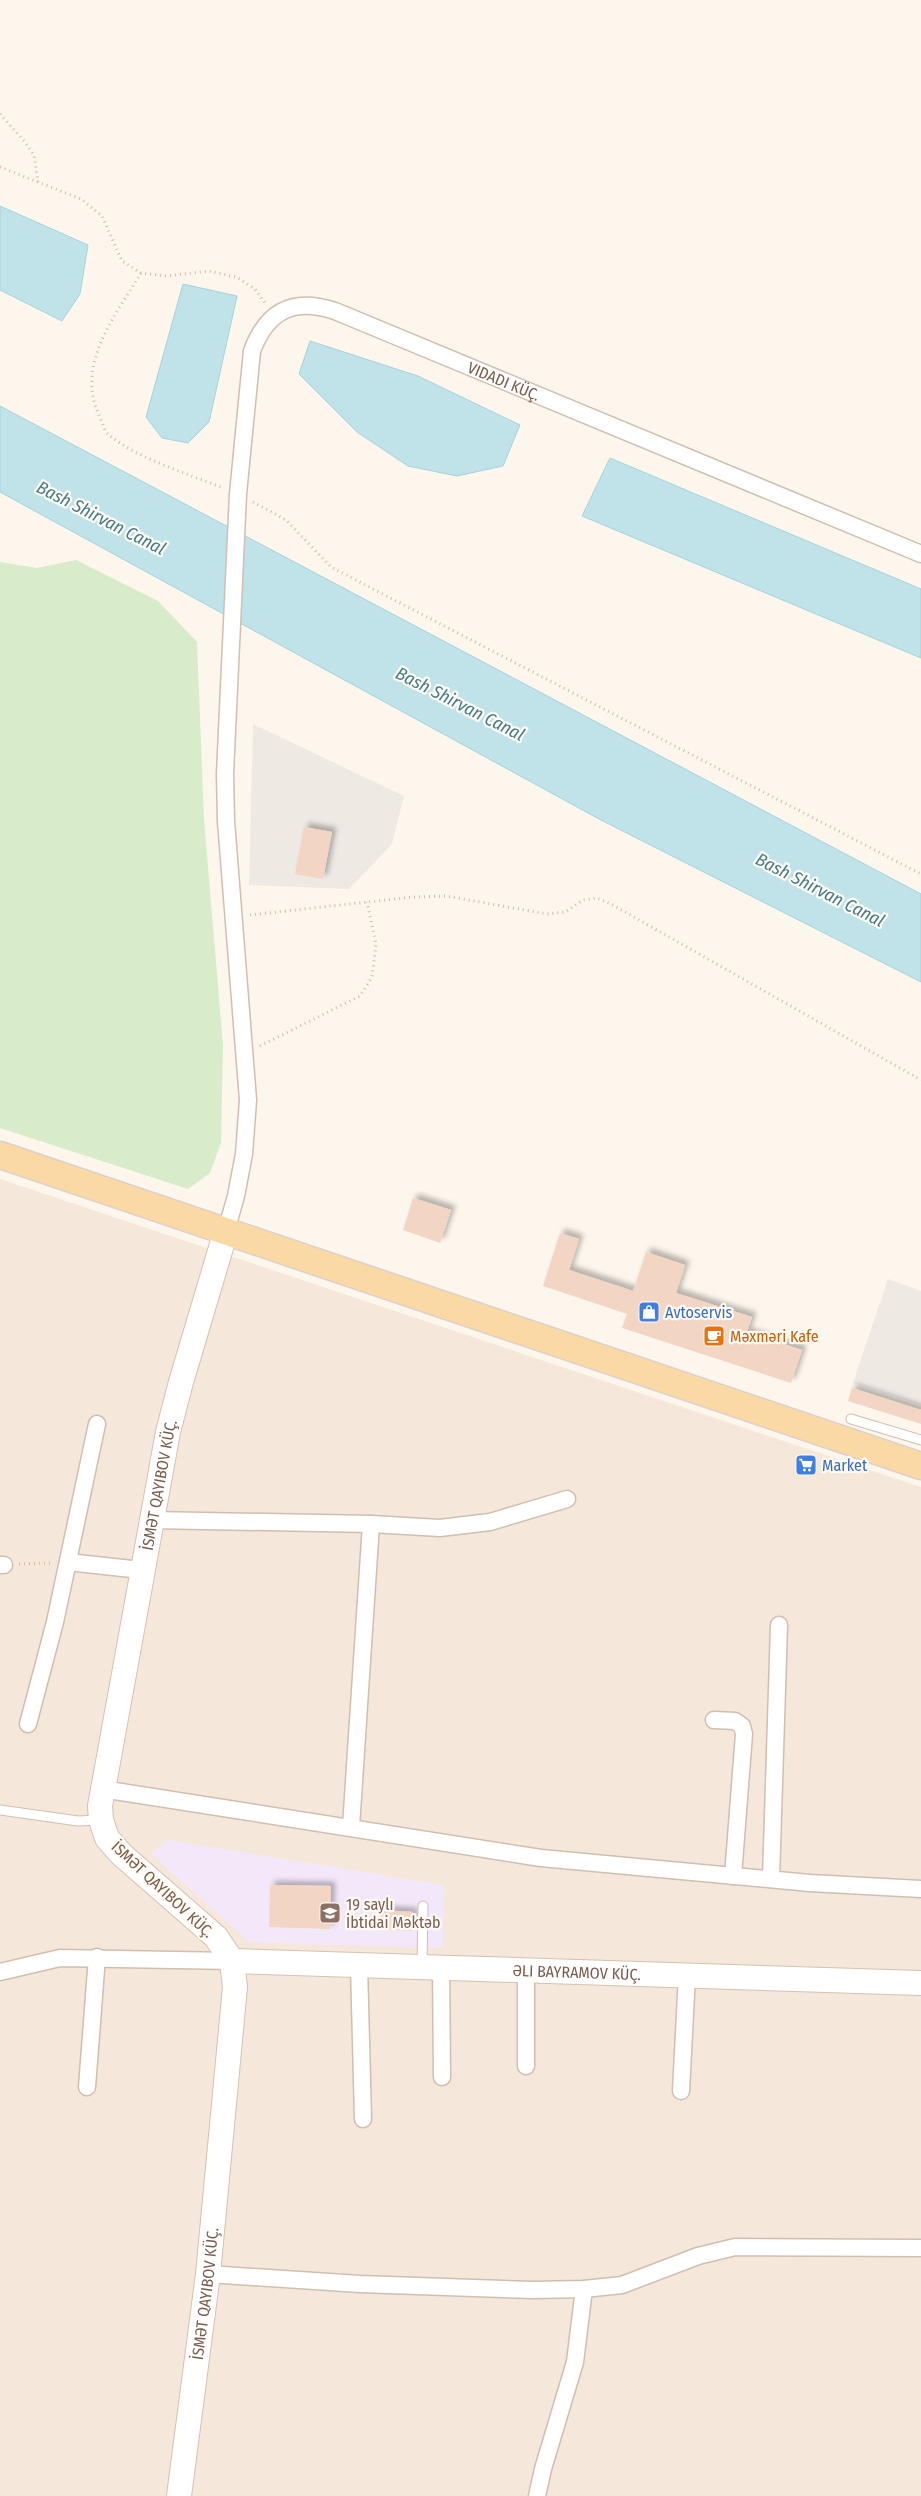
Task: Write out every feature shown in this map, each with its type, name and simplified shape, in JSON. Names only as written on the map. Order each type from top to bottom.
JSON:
[{"type":"main road","points":[[0,1155],[921,1466]]},
{"type":"street","name":"VIDADI KÜÇ.","points":[[226,1231],[244,1154],[248,1100],[224,774],[230,639],[238,494],[252,351],[259,332],[275,316],[293,306],[316,305],[335,310],[921,554]]},
{"type":"street","points":[[180,2496],[208,2274],[234,2023],[235,1987],[232,1961],[216,1937],[121,1854],[107,1838],[101,1820],[102,1789],[168,1432],[226,1231]]},
{"type":"street","points":[[28,1724],[68,1562],[96,1424]]},
{"type":"street","points":[[151,1520],[371,1524],[440,1528],[490,1522],[567,1499]]},
{"type":"street","points":[[351,1827],[371,1524]]},
{"type":"street","points":[[68,1562],[141,1570]]},
{"type":"street","points":[[771,1879],[779,1625]]},
{"type":"street","points":[[714,1720],[735,1721],[742,1726],[744,1734],[733,1876]]},
{"type":"street","points":[[102,1789],[541,1858],[733,1876],[921,1889]]},
{"type":"street","points":[[0,1972],[60,1958],[97,1957],[232,1961]]},
{"type":"street","points":[[87,2088],[97,1957]]},
{"type":"street","name":"ƏLI BAYRAMOV KÜÇ.","points":[[232,1961],[921,1983]]},
{"type":"street","points":[[359,1965],[363,2119]]},
{"type":"street","points":[[432,1967],[442,2077]]},
{"type":"street","points":[[526,1970],[526,2066]]},
{"type":"street","points":[[681,2091],[687,1976]]},
{"type":"street","points":[[208,2274],[360,2284],[532,2290],[584,2289],[622,2284],[698,2256],[735,2247],[921,2248]]},
{"type":"street","points":[[537,2496],[543,2469],[575,2362],[584,2289]]},
{"type":"lane","points":[[850,1419],[921,1440]]},
{"type":"lane","points":[[0,1810],[78,1821],[101,1820]]},
{"type":"lane","points":[[423,1906],[432,1967]]},
{"type":"path","points":[[0,114],[34,155],[38,182]]},
{"type":"path","points":[[0,167],[81,199],[102,216],[122,261],[141,273],[167,276],[209,271],[236,277],[255,289],[275,316]]},
{"type":"path","points":[[141,273],[104,334],[92,368],[92,401],[108,434],[132,450],[238,494],[286,520],[331,566],[921,874]]},
{"type":"path","points":[[234,917],[412,897],[446,896],[547,914],[565,912],[582,900],[596,898],[611,904],[921,1080]]},
{"type":"path","points":[[246,1053],[360,996],[372,977],[376,944],[367,902]]},
{"type":"path","points":[[2,1565],[68,1562]]},
{"type":"shaded area","points":[[253,724],[404,796],[392,844],[349,889],[249,885]]},
{"type":"shaded area","points":[[0,1179],[921,1487],[921,2496],[0,2496]]},
{"type":"shaded area","points":[[888,1279],[921,1291],[921,1405],[853,1383]]},
{"type":"shaded area","name":"19 saylı İbtidai Məktəb","points":[[168,1840],[444,1885],[443,1948],[249,1942],[150,1853]]},
{"type":"green space","points":[[76,560],[158,601],[197,642],[204,819],[223,1045],[221,1143],[210,1173],[188,1189],[0,1128],[0,562],[37,568]]},
{"type":"water","points":[[0,206],[88,245],[80,294],[62,321],[0,290]]},
{"type":"water","points":[[183,284],[237,296],[209,422],[188,443],[162,438],[146,417]]},
{"type":"water","points":[[310,341],[418,376],[520,425],[503,466],[457,476],[408,466],[357,432],[299,374]]},
{"type":"water","name":"Bash Shirvan Canal","points":[[0,406],[921,894],[921,982],[599,819],[0,492]]},
{"type":"water","points":[[610,458],[921,589],[921,658],[582,516]]},
{"type":"building","points":[[304,827],[332,832],[323,879],[295,874]]},
{"type":"building","points":[[413,1198],[451,1210],[440,1243],[403,1230]]},
{"type":"building","points":[[560,1233],[579,1239],[569,1270],[633,1291],[646,1252],[685,1265],[676,1293],[752,1317],[747,1332],[802,1350],[791,1383],[622,1328],[627,1314],[543,1286]]},
{"type":"building","points":[[852,1388],[921,1410],[921,1424],[848,1401]]},
{"type":"building","points":[[270,1885],[331,1886],[330,1929],[269,1927]]},
{"type":"building","points":[[381,1910],[413,1912],[412,1931],[380,1929]]},
{"type":"place","name":"Avtoservis","points":[[649,1312]]},
{"type":"place","name":"Məxməri Kafe","points":[[714,1336]]},
{"type":"place","name":"Market","points":[[806,1465]]},
{"type":"place","name":"19 saylı İbtidai Məktəb","points":[[330,1913]]}]
